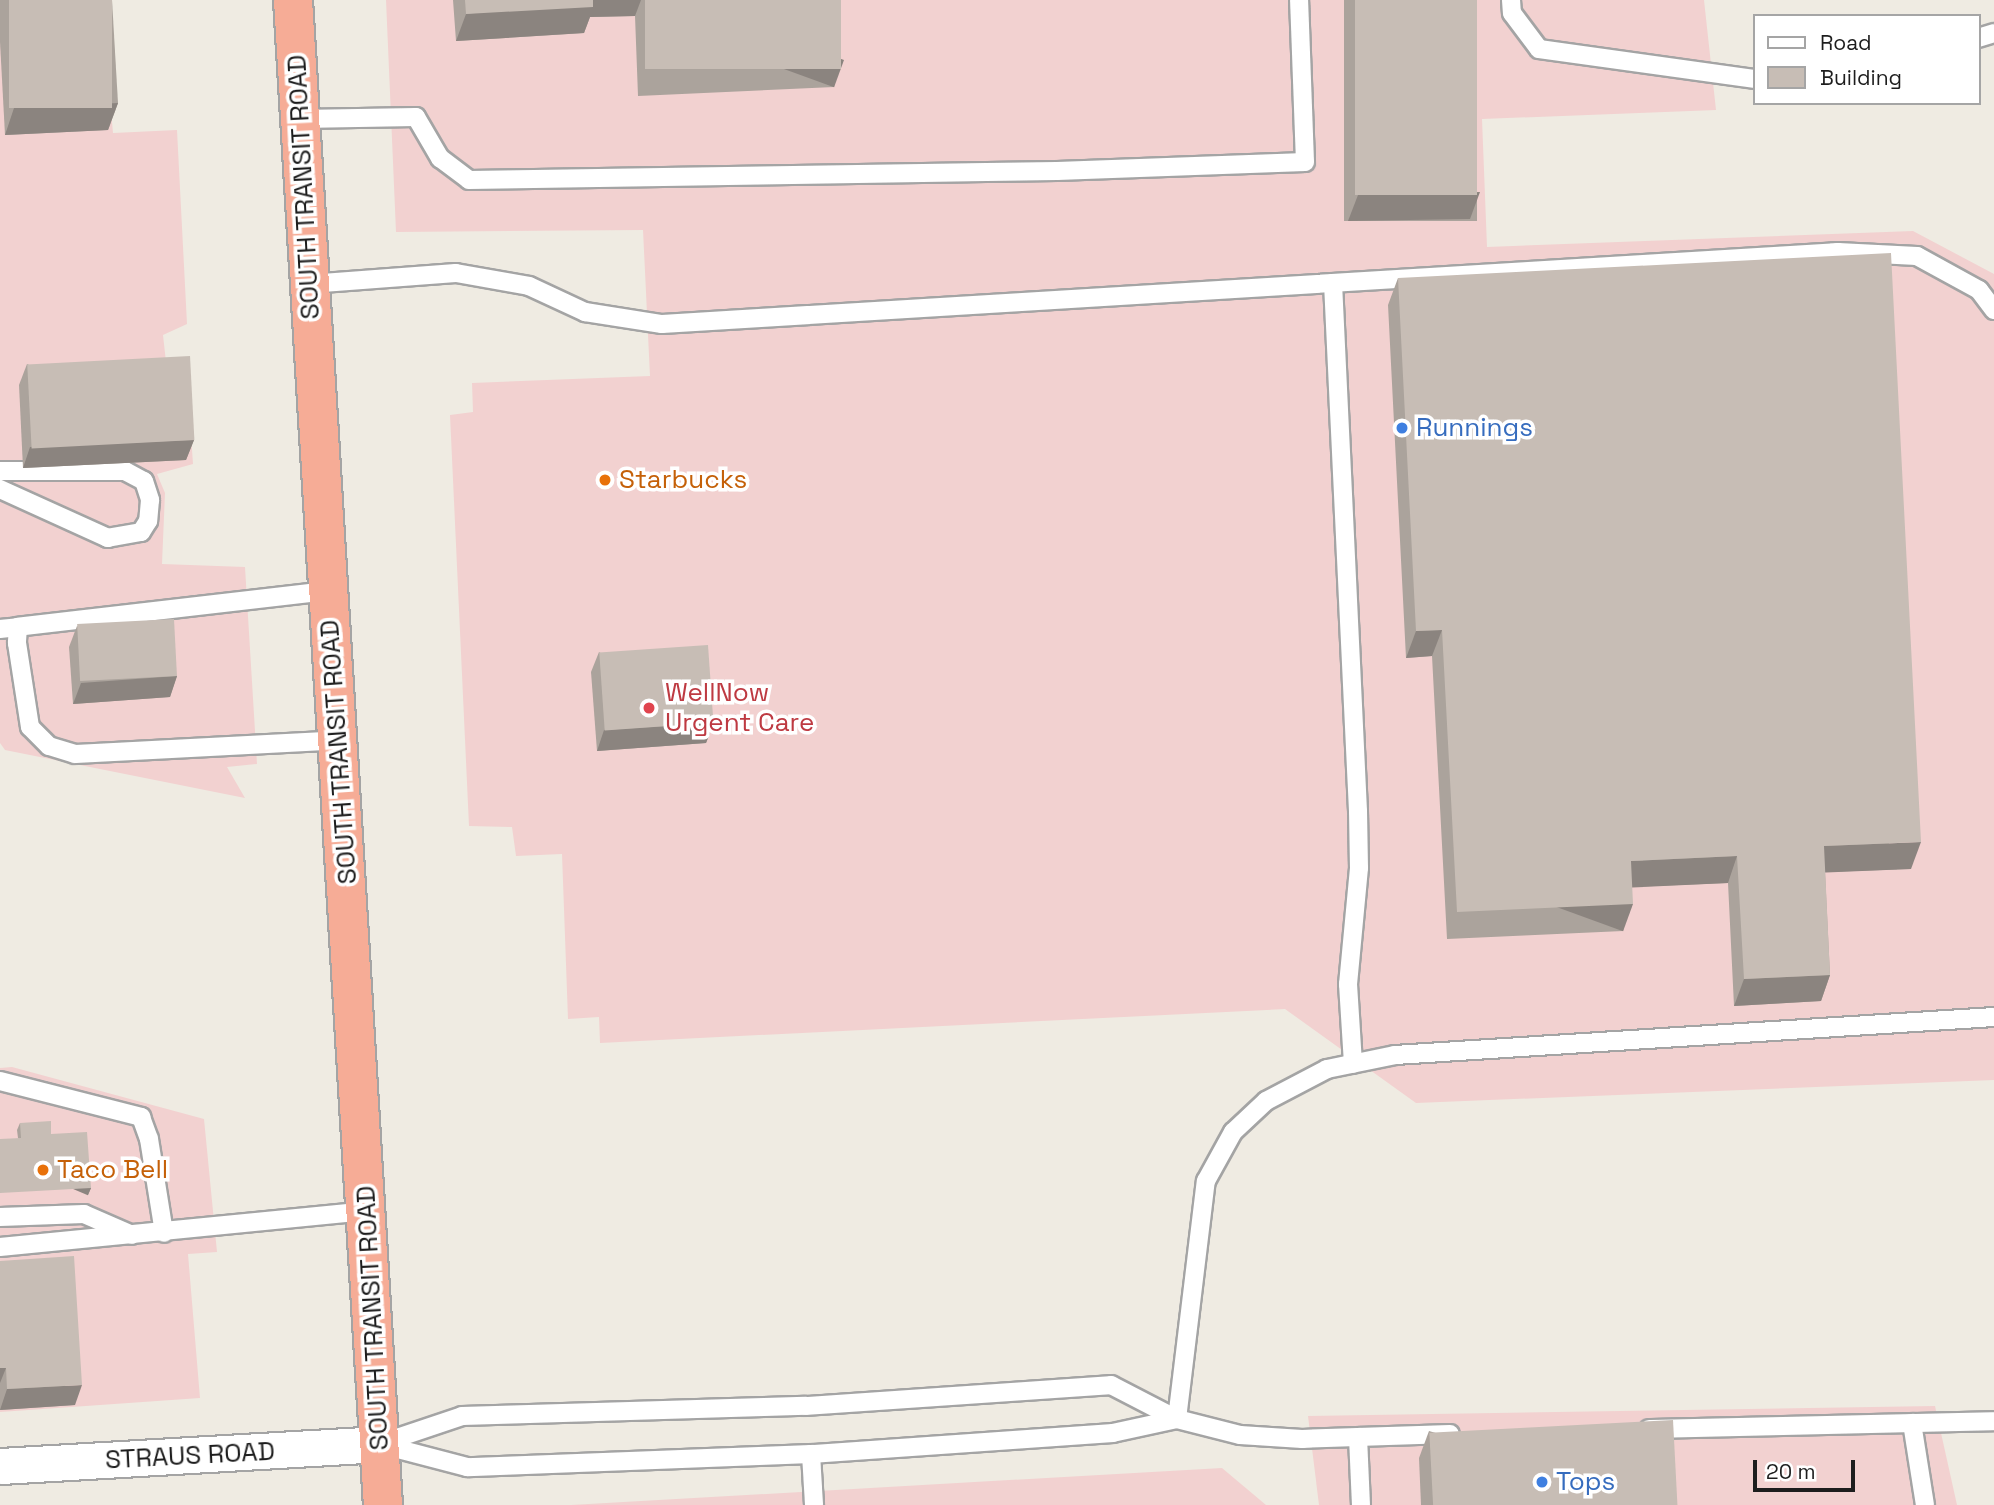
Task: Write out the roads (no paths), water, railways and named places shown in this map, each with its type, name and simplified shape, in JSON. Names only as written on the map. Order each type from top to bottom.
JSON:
[{"type":"highway","name":"SOUTH TRANSIT ROAD","points":[[293,0],[327,591],[340,740],[383,1505]]},
{"type":"street","name":"STRAUS ROAD","points":[[0,1466],[379,1444]]},
{"type":"lane","points":[[300,119],[416,117],[440,158],[469,180],[1057,171],[1305,162],[1299,0]]},
{"type":"lane","points":[[1511,0],[1512,13],[1539,48],[1752,79]]},
{"type":"lane","points":[[309,284],[456,273],[529,286],[584,312],[662,324],[1838,252],[1917,256],[1979,290],[1994,310]]},
{"type":"lane","points":[[1333,283],[1358,811],[1359,868],[1348,984],[1353,1064]]},
{"type":"lane","points":[[0,471],[125,471],[144,481],[150,500],[148,521],[141,532],[108,538],[0,489]]},
{"type":"lane","points":[[0,629],[327,591]]},
{"type":"lane","points":[[18,627],[30,727],[49,746],[75,754],[340,740]]},
{"type":"lane","points":[[1177,1419],[1206,1181],[1233,1132],[1266,1101],[1327,1069],[1395,1055],[1994,1017]]},
{"type":"lane","points":[[0,1081],[141,1117],[149,1139],[163,1233]]},
{"type":"lane","points":[[0,1247],[368,1211]]},
{"type":"lane","points":[[0,1217],[84,1214],[134,1236]]},
{"type":"lane","points":[[379,1444],[462,1416],[806,1406],[1111,1385],[1177,1419],[1240,1434],[1358,1437],[1470,1434]]},
{"type":"lane","points":[[379,1444],[467,1467],[811,1454],[1114,1433],[1177,1419]]},
{"type":"lane","points":[[1636,1430],[1994,1421]]},
{"type":"lane","points":[[1912,1423],[1925,1505]]},
{"type":"lane","points":[[1358,1437],[1361,1505]]},
{"type":"lane","points":[[811,1454],[814,1505]]},
{"type":"place","name":"Runnings","points":[[1402,428]]},
{"type":"place","name":"Starbucks","points":[[605,480]]},
{"type":"place","name":"WellNow Urgent Care","points":[[649,708]]},
{"type":"place","name":"Taco Bell","points":[[43,1170]]},
{"type":"place","name":"Tops","points":[[1542,1482]]}]
